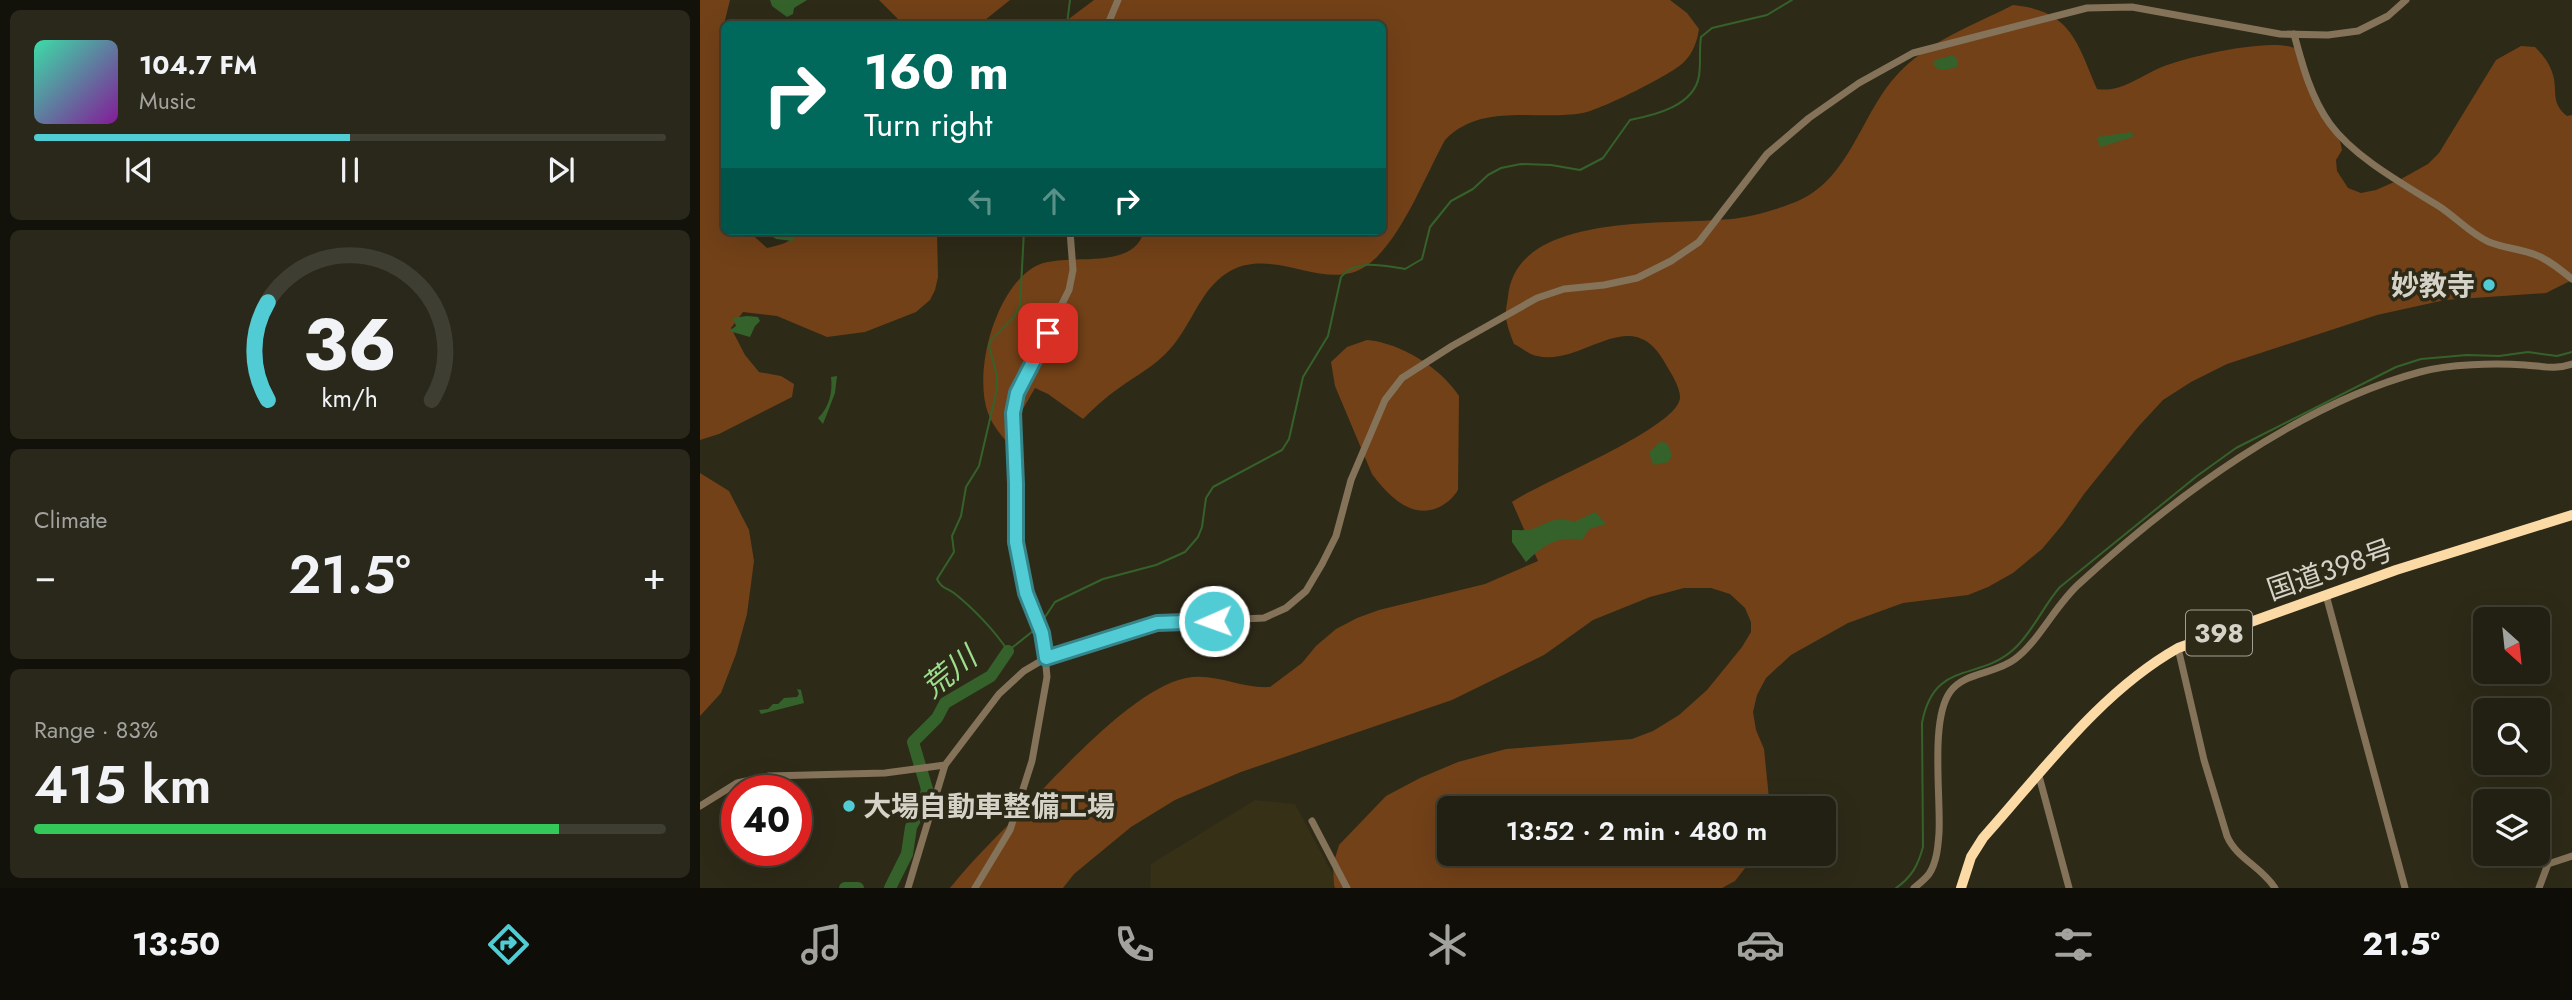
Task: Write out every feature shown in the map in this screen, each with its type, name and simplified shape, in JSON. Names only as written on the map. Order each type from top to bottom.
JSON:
[{"type":"highway","name":"国道398号","points":[[1961,888],[1971,857],[1983,838],[2101,706],[2126,682],[2153,662],[2178,648],[2396,570],[2572,515]]},
{"type":"street","points":[[1109,21],[1118,0]]},
{"type":"street","points":[[908,888],[945,765],[999,694],[1024,671],[1046,658],[1157,623],[1264,618],[1286,608],[1306,591],[1322,564],[1336,536],[1352,480],[1385,400],[1402,378],[1452,345],[1537,298],[1564,289],[1637,278],[1671,261],[1699,242],[1768,154],[1809,118],[1859,83],[1913,53],[2087,8],[2126,4],[2280,34],[2328,35],[2358,31],[2388,16],[2406,0]]},
{"type":"street","points":[[2294,34],[2306,74],[2323,112],[2347,142],[2374,164],[2445,210],[2480,237],[2536,255],[2572,279]]},
{"type":"street","points":[[975,888],[1010,830],[1032,761],[1047,677],[1041,630],[1026,593],[1016,542],[1013,413],[1017,393],[1069,290],[1073,270],[1070,235]]},
{"type":"street","points":[[1914,888],[1929,874],[1936,860],[1940,807],[1940,717],[1946,698],[1961,682],[2014,660],[2033,640],[2057,606],[2119,549],[2225,467],[2264,441],[2369,390],[2439,368],[2527,365],[2549,369],[2572,365]]},
{"type":"street","points":[[2326,595],[2405,888]]},
{"type":"street","points":[[2178,648],[2204,760],[2230,845],[2262,871],[2275,888]]},
{"type":"street","points":[[700,806],[737,783],[769,776],[903,770],[945,765]]},
{"type":"street","points":[[2039,776],[2068,888]]},
{"type":"street","points":[[1312,821],[1347,888]]},
{"type":"street","points":[[2539,888],[2548,864],[2572,856]]},
{"type":"shaded area","points":[[700,0],[730,0],[725,21],[721,21],[721,235],[752,235],[767,248],[789,241],[796,235],[937,235],[938,277],[930,300],[916,312],[865,332],[827,337],[777,316],[743,312],[731,328],[745,355],[759,372],[781,376],[794,384],[792,397],[719,434],[700,440]]},
{"type":"shaded area","points":[[770,0],[807,0],[794,8],[793,14],[787,17],[772,6]]},
{"type":"shaded area","points":[[879,0],[1010,0],[984,21],[900,21]]},
{"type":"shaded area","points":[[1094,0],[1670,0],[1687,13],[1699,29],[1690,55],[1677,68],[1605,105],[1583,113],[1565,115],[1492,117],[1459,128],[1445,140],[1401,226],[1390,242],[1366,266],[1350,273],[1333,275],[1262,264],[1244,266],[1227,273],[1209,289],[1178,340],[1164,355],[1109,395],[1083,419],[1035,388],[1005,440],[988,413],[984,396],[986,355],[998,312],[1020,278],[1034,267],[1062,260],[1112,257],[1137,244],[1142,235],[1386,235],[1386,21],[1066,21]]},
{"type":"shaded area","points":[[2013,5],[2033,8],[2048,14],[2070,32],[2097,89],[2106,90],[2122,86],[2162,67],[2210,53],[2253,46],[2288,46],[2302,54],[2306,63],[2308,85],[2340,141],[2342,150],[2336,160],[2337,171],[2348,188],[2361,193],[2376,190],[2428,164],[2439,153],[2496,60],[2521,46],[2535,47],[2552,71],[2558,106],[2567,116],[2572,115],[2572,280],[2546,293],[2445,300],[2377,315],[2227,364],[2191,382],[2163,400],[2138,427],[2042,549],[2013,573],[1968,595],[1903,603],[1848,623],[1791,655],[1766,678],[1757,695],[1753,712],[1756,730],[1764,749],[1769,796],[1437,796],[1437,866],[1747,866],[1735,881],[1722,888],[1335,888],[1334,885],[1333,865],[1339,845],[1386,796],[1420,778],[1458,762],[1506,749],[1632,739],[1653,731],[1679,715],[1707,690],[1751,632],[1751,622],[1745,608],[1730,594],[1711,588],[1684,588],[1650,597],[1593,620],[1544,655],[1452,700],[1241,772],[1175,800],[1131,827],[1074,874],[1063,888],[950,888],[1074,757],[1120,715],[1165,685],[1186,678],[1207,677],[1249,686],[1270,687],[1302,663],[1316,646],[1336,629],[1357,618],[1485,584],[1538,561],[1512,502],[1606,454],[1658,423],[1674,409],[1680,393],[1665,363],[1652,345],[1637,337],[1622,336],[1555,357],[1534,355],[1514,344],[1506,313],[1508,297],[1518,268],[1539,248],[1568,235],[1641,223],[1739,218],[1800,200],[1817,190],[1831,176],[1896,76],[1921,53]]},
{"type":"shaded area","points":[[1953,55],[1958,60],[1957,67],[1941,69],[1933,64],[1935,60]]},
{"type":"shaded area","points":[[2132,132],[2133,137],[2100,147],[2097,137]]},
{"type":"shaded area","points":[[770,235],[795,235],[793,241],[776,239]]},
{"type":"shaded area","points":[[758,317],[760,321],[750,337],[729,331],[736,326],[733,318]]},
{"type":"shaded area","points":[[1367,340],[1393,346],[1419,359],[1442,376],[1459,396],[1458,490],[1449,501],[1437,508],[1427,511],[1409,507],[1400,503],[1378,482],[1372,474],[1335,386],[1331,362],[1347,347]]},
{"type":"shaded area","points":[[837,376],[835,393],[823,424],[818,418],[829,399],[831,377]]},
{"type":"shaded area","points":[[1660,442],[1667,443],[1672,455],[1669,462],[1653,465],[1649,452]]},
{"type":"shaded area","points":[[700,473],[729,491],[749,530],[754,561],[747,614],[736,654],[721,693],[700,716]]},
{"type":"shaded area","points":[[1595,512],[1606,524],[1589,529],[1582,540],[1566,539],[1551,543],[1526,562],[1512,542],[1512,530],[1530,530],[1558,520],[1574,522]]},
{"type":"shaded area","points":[[797,689],[801,690],[804,703],[761,714],[759,710],[768,709],[784,698],[797,697]]},
{"type":"shaded area","points":[[1255,800],[1295,804],[1340,888],[1150,888],[1151,864]]},
{"type":"waterway","points":[[1067,21],[1070,0]]},
{"type":"waterway","points":[[1041,623],[1055,602],[1103,579],[1156,565],[1185,552],[1198,537],[1206,498],[1213,487],[1282,450],[1289,439],[1303,377],[1328,336],[1341,277],[1347,271],[1362,265],[1405,269],[1422,259],[1430,227],[1451,201],[1473,189],[1488,175],[1501,168],[1521,164],[1580,170],[1603,158],[1630,120],[1672,107],[1690,95],[1699,76],[1701,37],[1712,28],[1767,15],[1792,0]]},
{"type":"waterway","points":[[1024,235],[1020,305],[1014,317],[991,340],[989,346],[997,376],[997,389],[979,466],[966,487],[961,516],[952,536],[954,552],[937,579],[976,613],[1008,651],[1038,627]]},
{"type":"waterway","points":[[1896,888],[1914,870],[1923,847],[1922,723],[1936,689],[1947,680],[2000,659],[2014,649],[2060,587],[2197,476],[2236,448],[2396,367],[2421,359],[2467,355],[2499,356],[2528,352],[2557,356],[2572,352]]},
{"type":"waterway","name":"荒川","points":[[890,888],[907,854],[911,827],[924,803],[927,789],[913,742],[937,718],[945,703],[991,676],[1008,651]]},
{"type":"waterway","name":"荒川","points":[[845,888],[858,888]]},
{"type":"place","name":"妙教寺","points":[[2489,285]]},
{"type":"place","name":"大場自動車整備工場","points":[[849,806]]},
{"type":"route","points":[[1048,333],[1017,393],[1013,413],[1016,542],[1026,593],[1042,633],[1046,658],[1157,623],[1214,621]]}]
